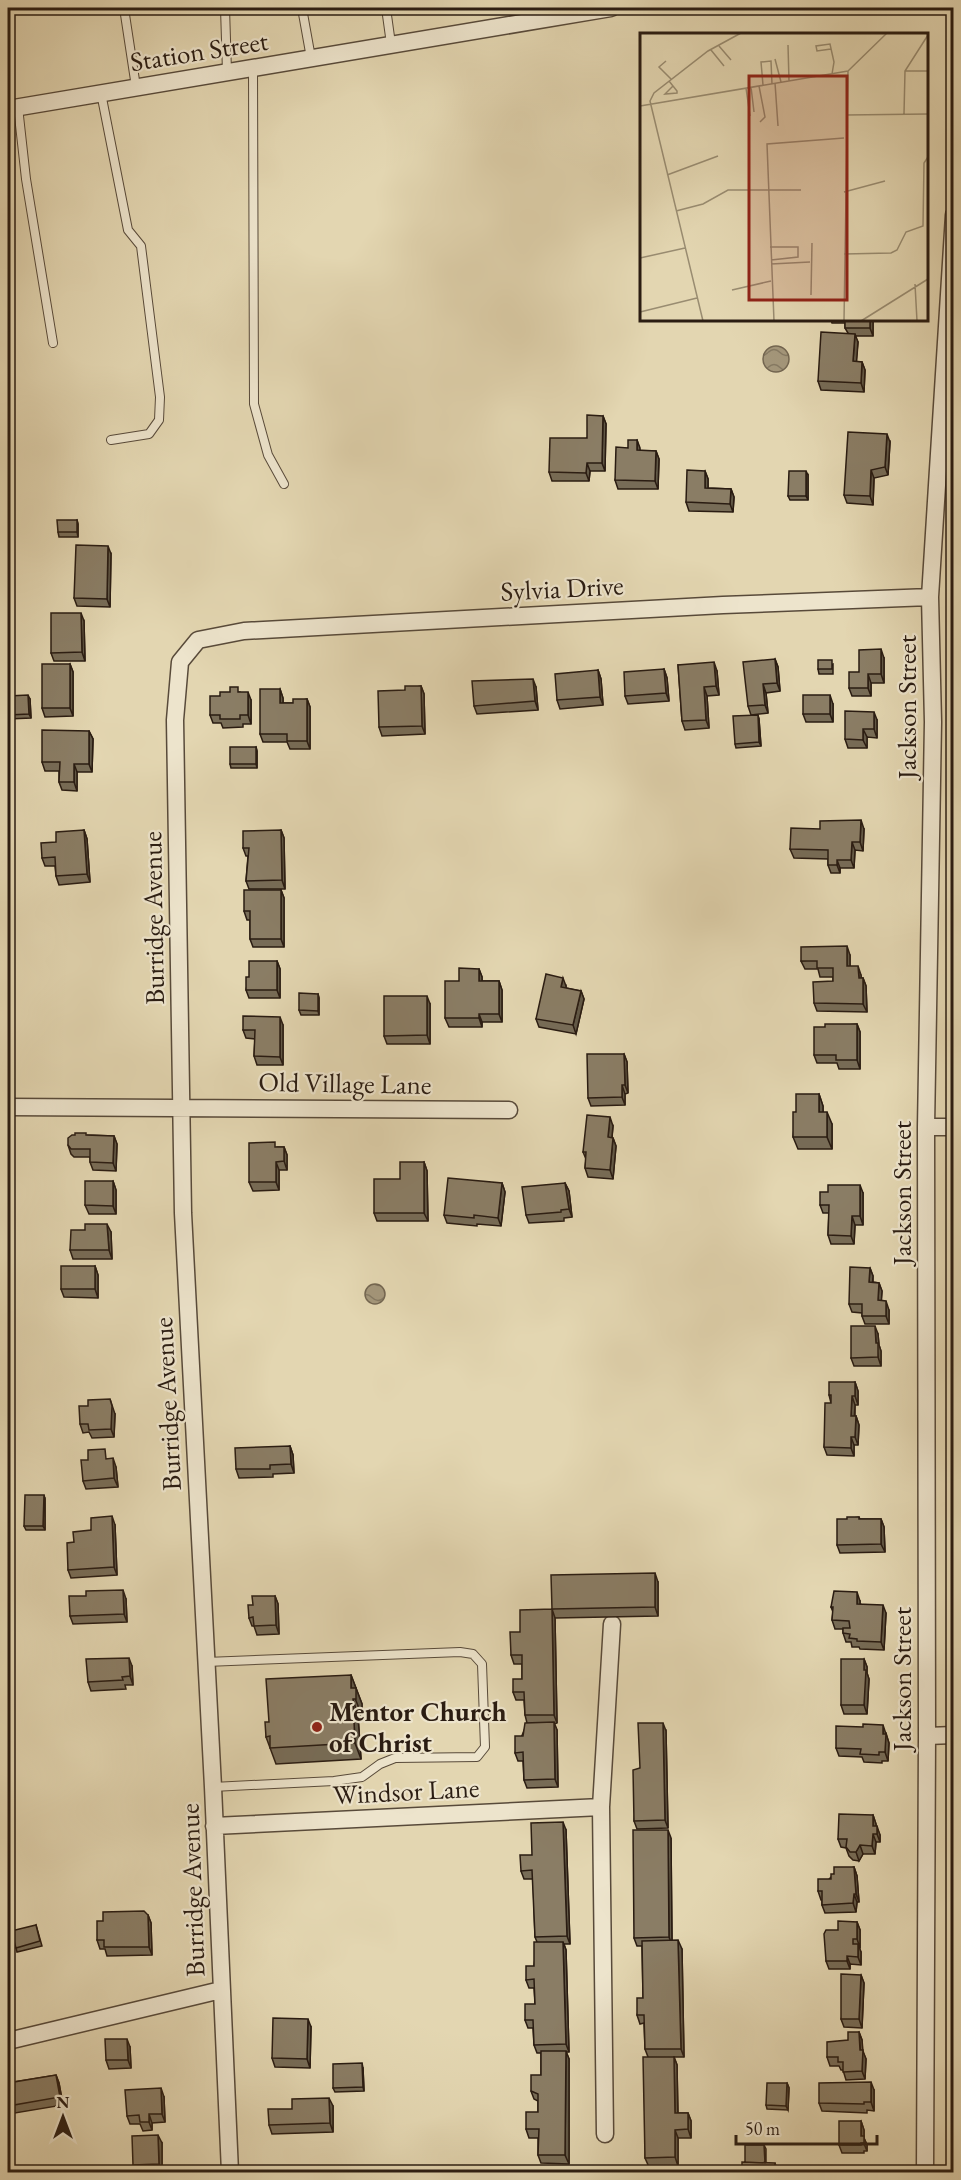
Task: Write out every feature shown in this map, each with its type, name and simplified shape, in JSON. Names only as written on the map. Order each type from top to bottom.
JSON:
[{"type":"street","name":"Station Street","points":[[13,108],[611,8]]},
{"type":"street","name":"Jackson Street","points":[[925,2172],[926,1127],[933,722],[930,597],[949,376],[954,214]]},
{"type":"street","name":"Sylvia Drive","points":[[198,640],[244,631],[700,606],[930,597]]},
{"type":"street","name":"Burridge Avenue","points":[[198,640],[180,662],[175,720],[183,1213],[213,1787],[230,2172]]},
{"type":"street","name":"Old Village Lane","points":[[8,1107],[181,1106],[509,1110]]},
{"type":"street","points":[[926,1127],[954,1127]]},
{"type":"street","points":[[604,2134],[601,1807],[612,1624]]},
{"type":"street","points":[[927,1736],[954,1735]]},
{"type":"street","name":"Windsor Lane","points":[[214,1826],[601,1807]]},
{"type":"street","points":[[8,2040],[221,1990]]},
{"type":"lane","points":[[124,8],[136,87]]},
{"type":"lane","points":[[225,8],[228,72]]},
{"type":"lane","points":[[302,8],[311,58]]},
{"type":"lane","points":[[386,8],[391,44]]},
{"type":"lane","points":[[253,68],[254,404],[268,454],[284,484]]},
{"type":"lane","points":[[101,93],[128,230],[141,246],[160,397],[159,420],[149,434],[111,440]]},
{"type":"lane","points":[[13,108],[53,343]]},
{"type":"lane","points":[[8,336],[10,381]]},
{"type":"lane","points":[[206,1662],[460,1652],[473,1654],[482,1664],[484,1747],[477,1756],[395,1758],[380,1764],[362,1777],[334,1781],[213,1787]]},
{"type":"water","points":[[776,346],[785,350],[789,359],[785,368],[776,372],[767,368],[763,359],[767,350]]},
{"type":"water","points":[[375,1284],[382,1287],[385,1294],[382,1301],[375,1304],[368,1301],[365,1294],[368,1287]]},
{"type":"building","points":[[845,321],[870,321],[870,328],[845,328]]},
{"type":"building","points":[[821,332],[855,334],[853,361],[862,362],[861,383],[818,381]]},
{"type":"building","points":[[587,415],[603,416],[602,463],[587,463],[586,473],[549,472],[550,438],[587,438]]},
{"type":"building","points":[[848,432],[887,434],[885,467],[871,470],[870,496],[844,495]]},
{"type":"building","points":[[628,440],[637,440],[637,450],[656,451],[655,481],[615,480],[616,447],[628,448]]},
{"type":"building","points":[[687,470],[705,471],[705,488],[731,489],[730,504],[686,502]]},
{"type":"building","points":[[789,471],[806,471],[806,496],[788,496]]},
{"type":"building","points":[[57,520],[77,520],[77,532],[58,532]]},
{"type":"building","points":[[76,545],[108,546],[107,599],[74,598]]},
{"type":"building","points":[[51,613],[81,613],[82,652],[51,653]]},
{"type":"building","points":[[881,649],[881,674],[868,674],[868,688],[849,688],[849,672],[859,672],[859,650]]},
{"type":"building","points":[[775,659],[777,683],[763,684],[765,705],[748,706],[743,662]]},
{"type":"building","points":[[818,660],[832,660],[832,669],[818,669]]},
{"type":"building","points":[[714,662],[716,686],[704,687],[706,720],[682,721],[678,665]]},
{"type":"building","points":[[42,664],[70,664],[70,708],[42,708]]},
{"type":"building","points":[[664,669],[666,693],[625,696],[624,672]]},
{"type":"building","points":[[598,670],[600,697],[557,700],[555,674]]},
{"type":"building","points":[[533,679],[535,701],[474,706],[472,681]]},
{"type":"building","points":[[405,686],[421,686],[422,726],[379,727],[378,691],[405,690]]},
{"type":"building","points":[[230,687],[238,687],[238,692],[248,692],[248,715],[240,715],[240,719],[220,719],[220,715],[210,715],[210,696],[220,696],[220,692],[230,692]]},
{"type":"building","points":[[260,689],[280,689],[280,703],[293,703],[293,699],[307,699],[307,741],[287,741],[287,734],[260,734]]},
{"type":"building","points":[[28,695],[29,714],[8,715],[8,696]]},
{"type":"building","points":[[803,695],[830,695],[830,714],[803,714]]},
{"type":"building","points":[[845,711],[874,712],[874,729],[863,729],[863,740],[845,739]]},
{"type":"building","points":[[758,715],[759,742],[735,744],[733,716]]},
{"type":"building","points":[[42,730],[89,731],[89,764],[74,764],[74,782],[59,782],[60,762],[42,762]]},
{"type":"building","points":[[230,747],[256,747],[256,764],[230,764]]},
{"type":"building","points":[[861,820],[860,842],[852,842],[851,860],[837,860],[837,865],[828,865],[828,850],[790,849],[791,828],[820,829],[820,821]]},
{"type":"building","points":[[84,830],[87,874],[56,876],[55,857],[42,858],[41,843],[56,842],[56,832]]},
{"type":"building","points":[[281,830],[282,880],[246,881],[249,848],[243,848],[243,831]]},
{"type":"building","points":[[244,890],[281,890],[281,939],[250,939],[250,911],[244,911]]},
{"type":"building","points":[[847,946],[847,966],[858,966],[859,978],[863,978],[863,1004],[814,1003],[813,982],[833,981],[833,968],[817,968],[817,961],[801,961],[801,947]]},
{"type":"building","points":[[249,961],[277,961],[277,990],[246,990]]},
{"type":"building","points":[[459,968],[479,969],[479,981],[499,981],[499,1014],[479,1014],[479,1018],[445,1018],[445,981],[459,981]]},
{"type":"building","points":[[546,974],[563,978],[561,987],[581,991],[573,1025],[536,1019]]},
{"type":"building","points":[[299,993],[318,994],[318,1011],[299,1010]]},
{"type":"building","points":[[384,996],[427,996],[427,1035],[384,1036]]},
{"type":"building","points":[[243,1016],[280,1017],[280,1057],[254,1056],[255,1030],[243,1030]]},
{"type":"building","points":[[825,1024],[857,1024],[857,1060],[836,1060],[836,1055],[814,1055],[814,1027],[825,1027]]},
{"type":"building","points":[[587,1054],[624,1054],[625,1085],[622,1085],[622,1097],[588,1098]]},
{"type":"building","points":[[796,1094],[819,1094],[819,1112],[827,1112],[827,1137],[793,1137]]},
{"type":"building","points":[[587,1115],[610,1117],[608,1137],[613,1138],[610,1170],[585,1168],[586,1152],[583,1152]]},
{"type":"building","points":[[75,1133],[114,1136],[113,1163],[90,1162],[90,1149],[71,1149],[68,1145],[68,1138]]},
{"type":"building","points":[[275,1142],[275,1147],[284,1147],[284,1161],[276,1162],[276,1182],[249,1182],[249,1143]]},
{"type":"building","points":[[400,1162],[424,1162],[424,1213],[374,1213],[374,1179],[400,1179]]},
{"type":"building","points":[[448,1178],[502,1183],[498,1218],[444,1215]]},
{"type":"building","points":[[85,1181],[113,1181],[113,1206],[85,1205]]},
{"type":"building","points":[[565,1183],[569,1209],[561,1210],[561,1212],[526,1215],[522,1187]]},
{"type":"building","points":[[828,1185],[860,1185],[860,1216],[852,1216],[851,1236],[828,1235],[829,1205],[820,1205],[820,1192],[828,1192]]},
{"type":"building","points":[[85,1224],[107,1224],[109,1250],[70,1250],[71,1230],[85,1230]]},
{"type":"building","points":[[61,1266],[95,1266],[95,1289],[61,1289]]},
{"type":"building","points":[[850,1267],[870,1268],[869,1282],[879,1283],[878,1300],[886,1301],[886,1316],[862,1316],[862,1304],[849,1304]]},
{"type":"building","points":[[851,1326],[875,1326],[878,1357],[851,1358]]},
{"type":"building","points":[[829,1382],[855,1382],[851,1416],[856,1416],[855,1437],[851,1437],[851,1448],[824,1447],[825,1403],[831,1403]]},
{"type":"building","points":[[110,1399],[111,1429],[89,1430],[88,1424],[80,1424],[79,1406],[88,1406],[88,1400]]},
{"type":"building","points":[[290,1446],[291,1464],[270,1465],[270,1469],[236,1469],[235,1448]]},
{"type":"building","points":[[105,1449],[106,1459],[113,1458],[114,1478],[83,1481],[81,1460],[88,1460],[88,1450]]},
{"type":"building","points":[[25,1495],[44,1495],[43,1526],[24,1526]]},
{"type":"building","points":[[112,1516],[114,1567],[68,1570],[67,1543],[74,1542],[73,1532],[91,1530],[91,1518]]},
{"type":"building","points":[[847,1517],[881,1519],[881,1544],[837,1545],[837,1519],[847,1519]]},
{"type":"building","points":[[655,1573],[655,1607],[552,1609],[551,1575]]},
{"type":"building","points":[[123,1590],[124,1614],[70,1616],[69,1596],[86,1596],[86,1591]]},
{"type":"building","points":[[834,1591],[857,1592],[857,1604],[883,1605],[881,1642],[857,1641],[857,1639],[849,1638],[850,1634],[843,1633],[843,1628],[850,1628],[849,1621],[832,1620],[833,1607],[831,1607]]},
{"type":"building","points":[[252,1596],[275,1596],[276,1625],[254,1626],[253,1617],[249,1618],[248,1605],[253,1605]]},
{"type":"building","points":[[552,1609],[554,1715],[525,1715],[524,1692],[513,1692],[513,1679],[522,1679],[522,1655],[511,1655],[510,1632],[520,1632],[520,1610]]},
{"type":"building","points":[[129,1658],[130,1676],[122,1677],[123,1680],[88,1682],[86,1659]]},
{"type":"building","points":[[841,1659],[864,1659],[864,1670],[866,1670],[864,1705],[841,1705]]},
{"type":"building","name":"Mentor Church of Christ","points":[[351,1675],[351,1688],[356,1688],[356,1699],[353,1699],[355,1743],[270,1748],[270,1736],[266,1737],[265,1722],[269,1722],[266,1679]]},
{"type":"building","points":[[554,1722],[555,1779],[524,1780],[523,1752],[515,1753],[515,1736],[523,1736],[525,1723]]},
{"type":"building","points":[[638,1723],[663,1723],[665,1820],[634,1821],[633,1770],[640,1768]]},
{"type":"building","points":[[863,1724],[883,1725],[883,1734],[886,1734],[885,1752],[879,1752],[879,1755],[860,1754],[861,1749],[836,1748],[836,1726],[863,1727]]},
{"type":"building","points":[[839,1814],[873,1815],[873,1826],[877,1826],[877,1834],[873,1834],[872,1846],[860,1845],[856,1852],[850,1852],[846,1847],[847,1839],[838,1839]]},
{"type":"building","points":[[563,1822],[567,1936],[535,1937],[532,1870],[521,1871],[520,1855],[532,1855],[531,1823]]},
{"type":"building","points":[[633,1830],[668,1830],[669,1937],[634,1938]]},
{"type":"building","points":[[834,1867],[854,1867],[856,1894],[854,1894],[853,1903],[822,1905],[822,1891],[818,1891],[818,1879],[831,1879]]},
{"type":"building","points":[[144,1911],[148,1915],[149,1947],[104,1947],[104,1940],[97,1940],[97,1921],[103,1921],[103,1912]]},
{"type":"building","points":[[838,1921],[857,1922],[857,1939],[853,1939],[853,1944],[858,1944],[858,1957],[847,1956],[847,1961],[826,1961],[824,1934],[826,1930],[838,1930]]},
{"type":"building","points":[[36,1925],[40,1941],[16,1948],[11,1931]]},
{"type":"building","points":[[678,1940],[681,2049],[645,2049],[644,2015],[637,2015],[637,1998],[643,1998],[642,1941]]},
{"type":"building","points":[[534,1942],[563,1942],[566,2044],[534,2045],[533,2020],[525,2020],[525,2004],[535,2004],[534,1979],[526,1980],[526,1966],[534,1966]]},
{"type":"building","points":[[841,1974],[861,1975],[859,2019],[841,2019]]},
{"type":"building","points":[[273,2018],[308,2019],[307,2059],[272,2058]]},
{"type":"building","points":[[848,2032],[859,2032],[860,2050],[863,2050],[862,2071],[843,2072],[843,2062],[838,2062],[838,2057],[827,2057],[827,2042],[848,2040]]},
{"type":"building","points":[[105,2039],[127,2039],[128,2060],[106,2060]]},
{"type":"building","points":[[541,2051],[566,2051],[565,2155],[538,2155],[539,2129],[526,2129],[526,2112],[538,2112],[538,2094],[531,2091],[531,2075],[541,2075]]},
{"type":"building","points":[[643,2057],[674,2057],[675,2113],[688,2113],[688,2129],[675,2130],[675,2157],[645,2158]]},
{"type":"building","points":[[362,2063],[363,2087],[333,2088],[333,2064]]},
{"type":"building","points":[[56,2075],[60,2097],[8,2106],[8,2083]]},
{"type":"building","points":[[871,2082],[871,2102],[864,2102],[864,2104],[819,2103],[819,2083]]},
{"type":"building","points":[[767,2083],[787,2083],[786,2106],[766,2105]]},
{"type":"building","points":[[161,2088],[162,2114],[149,2114],[149,2122],[140,2122],[139,2115],[127,2116],[125,2090]]},
{"type":"building","points":[[329,2098],[330,2123],[269,2125],[268,2109],[292,2109],[292,2099]]},
{"type":"building","points":[[839,2121],[861,2121],[861,2136],[864,2136],[864,2143],[839,2145]]},
{"type":"building","points":[[158,2135],[159,2164],[133,2165],[132,2136]]},
{"type":"building","points":[[745,2145],[764,2145],[765,2163],[745,2162]]},
{"type":"building","points":[[742,2162],[775,2163],[774,2172],[742,2172]]},
{"type":"place","name":"Mentor Church of Christ","points":[[317,1727]]}]
